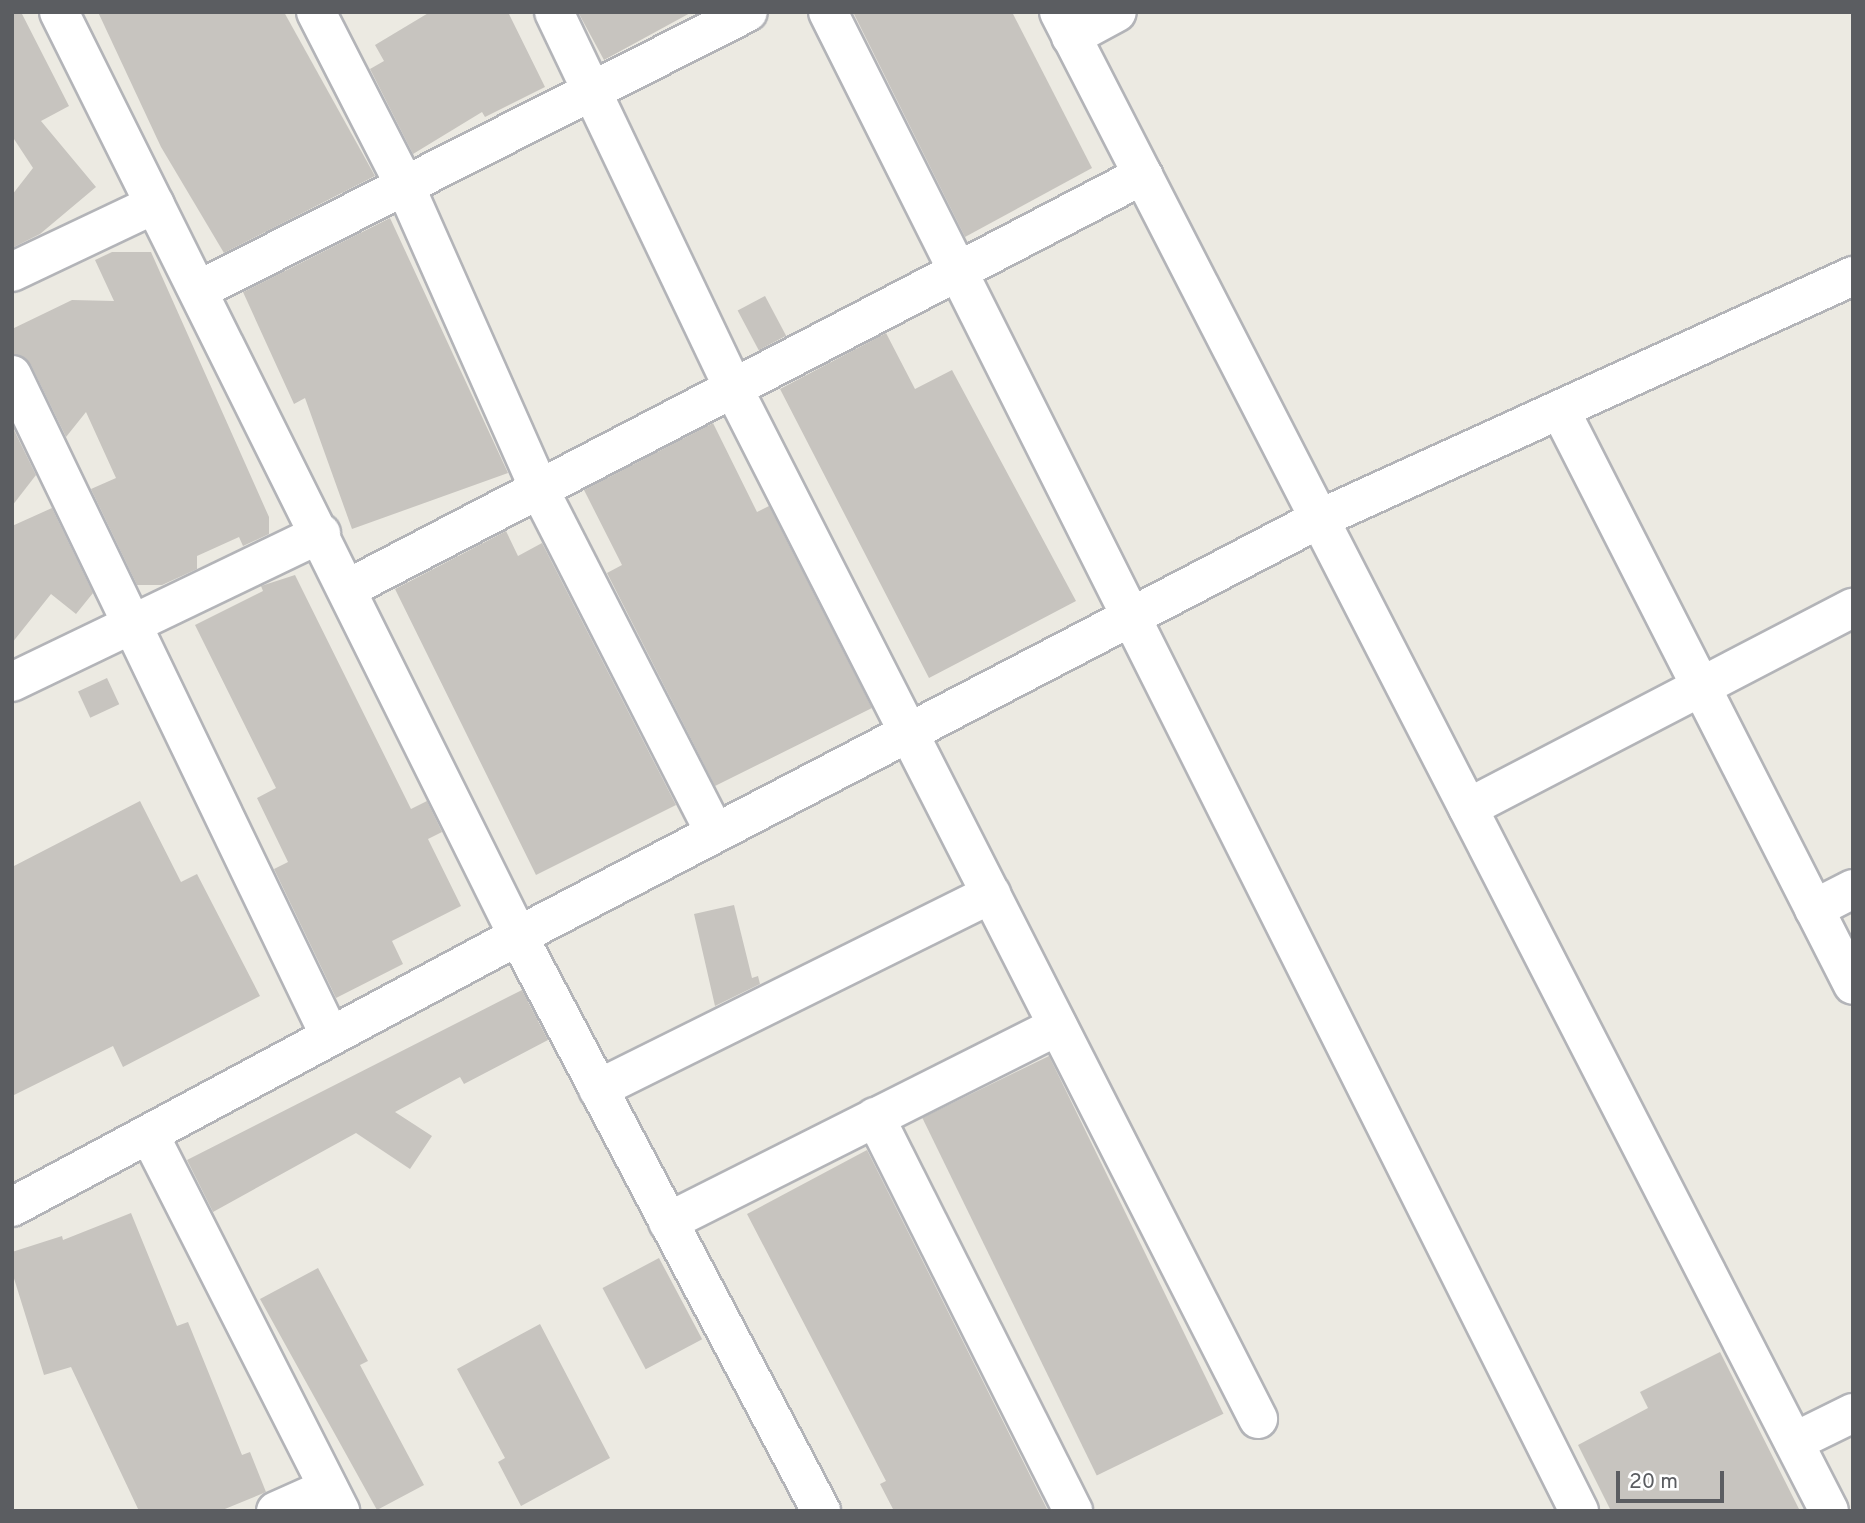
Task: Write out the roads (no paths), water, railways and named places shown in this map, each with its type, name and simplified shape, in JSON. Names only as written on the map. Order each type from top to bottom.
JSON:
[{"type":"street","points":[[59,12],[349,588],[518,936],[821,1511]]},
{"type":"street","points":[[554,12],[595,90],[733,388],[1258,1419]]},
{"type":"street","points":[[199,290],[748,12]]},
{"type":"street","points":[[828,12],[955,271],[1132,614],[1580,1511]]},
{"type":"street","points":[[1117,12],[1065,24],[1829,1511]]},
{"type":"street","points":[[327,16],[539,489],[715,833]]},
{"type":"street","points":[[349,588],[1143,175]]},
{"type":"street","points":[[12,272],[155,204]]},
{"type":"street","points":[[13,1206],[518,936],[1319,519],[1853,276]]},
{"type":"street","points":[[12,375],[330,1036]]},
{"type":"street","points":[[1560,410],[1853,985]]},
{"type":"street","points":[[12,682],[321,533]]},
{"type":"street","points":[[1468,808],[1853,608]]},
{"type":"street","points":[[1814,909],[1853,889]]},
{"type":"street","points":[[598,1089],[991,894]]},
{"type":"street","points":[[668,1222],[1058,1026]]},
{"type":"street","points":[[875,1118],[1073,1511]]},
{"type":"street","points":[[149,1134],[334,1499],[276,1511]]},
{"type":"street","points":[[1794,1441],[1853,1413]]}]
